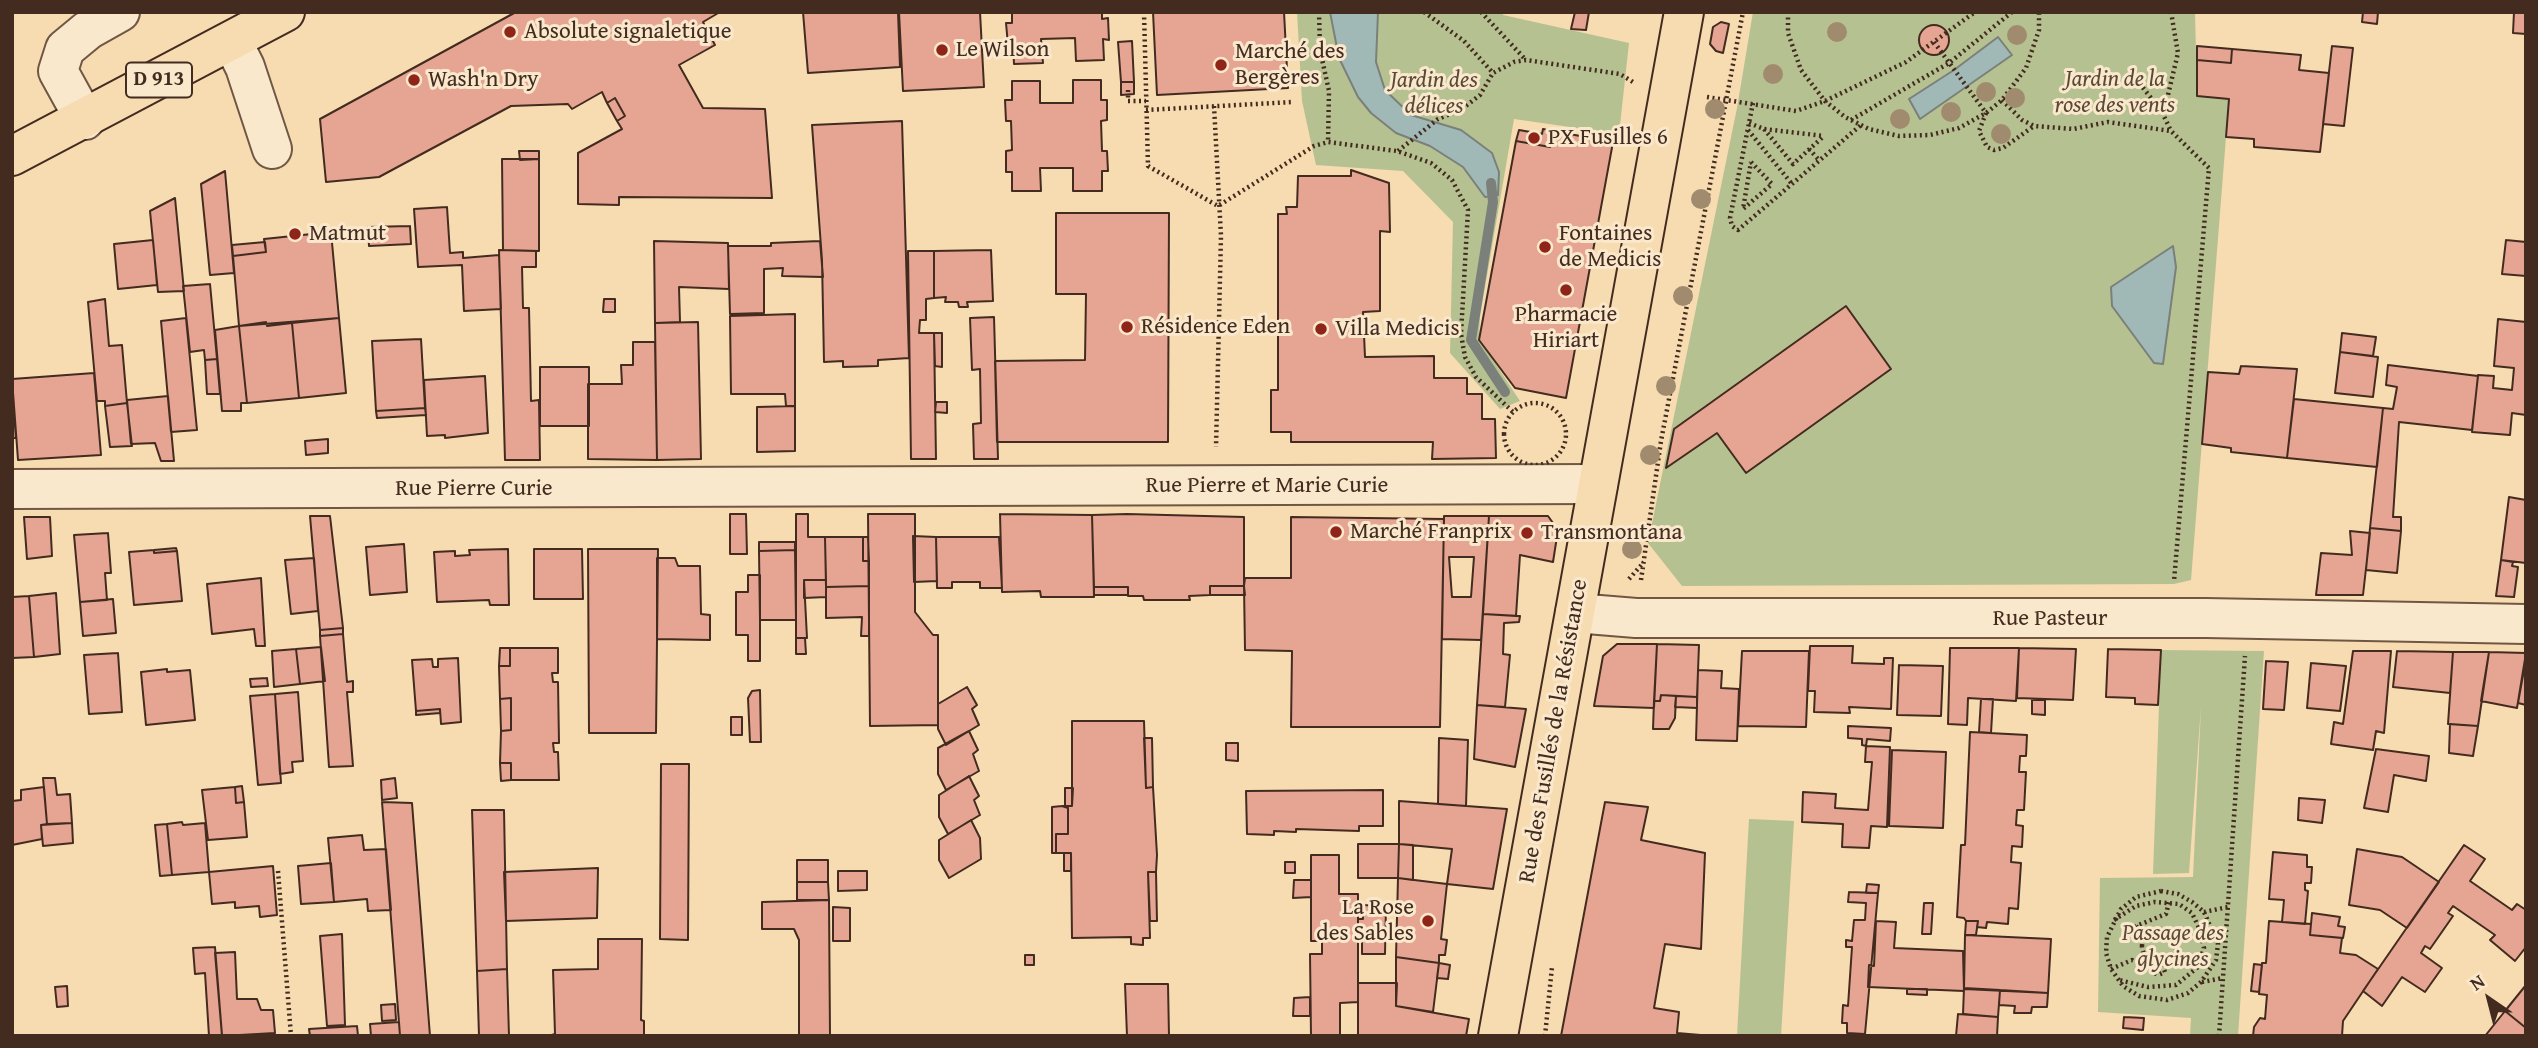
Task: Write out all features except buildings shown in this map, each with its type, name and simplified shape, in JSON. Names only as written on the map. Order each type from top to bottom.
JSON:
[{"type":"main road","name":"D 913","points":[[12,156],[85,120],[285,12]]},
{"type":"main road","name":"Rue des Fusillés de la Résistance","points":[[1498,1036],[1684,12]]},
{"type":"main road","name":"D 913","points":[[12,173],[85,120]]},
{"type":"street","points":[[85,120],[58,71],[65,49],[88,30],[120,12]]},
{"type":"street","points":[[232,41],[244,67],[272,149]]},
{"type":"street","name":"Rue Pierre et Marie Curie","points":[[936,487],[1598,484]]},
{"type":"street","name":"Rue Pierre Curie","points":[[12,489],[936,487]]},
{"type":"street","name":"Rue Pasteur","points":[[1575,613],[1636,618],[2526,624]]},
{"type":"path","points":[[1144,12],[1148,166],[1218,206]]},
{"type":"path","points":[[1319,12],[1320,50],[1329,91],[1328,142]]},
{"type":"path","points":[[1424,12],[1464,41],[1493,74]]},
{"type":"path","points":[[1481,12],[1526,60]]},
{"type":"path","points":[[1645,562],[1661,441],[1743,12]]},
{"type":"path","points":[[1788,12],[1788,33],[1801,70],[1825,101],[1861,125],[1899,136],[1930,135],[1959,128],[1986,113],[2002,100],[2026,68],[2039,30],[2039,12]]},
{"type":"path","points":[[1727,98],[1796,111],[1825,101],[1906,62],[1975,12]]},
{"type":"path","points":[[1851,120],[1949,63],[2012,12]]},
{"type":"path","points":[[2160,108],[2168,95],[2178,53],[2171,12]]},
{"type":"path","points":[[1934,43],[1986,113]]},
{"type":"path","points":[[1397,151],[1438,119],[1462,109],[1480,94],[1493,74],[1514,62],[1526,60],[1620,74],[1638,84]]},
{"type":"path","points":[[2136,79],[2160,108],[2171,131],[2209,168],[2174,583],[2168,620]]},
{"type":"path","points":[[1128,90],[1128,101],[1146,101]]},
{"type":"path","points":[[2002,100],[2022,120],[2034,127],[2073,129],[2108,122],[2171,131]]},
{"type":"path","points":[[1146,110],[1293,102]]},
{"type":"path","points":[[1753,103],[1730,218],[1732,226],[1738,230],[1861,125]]},
{"type":"path","points":[[1214,106],[1221,236],[1215,486]]},
{"type":"path","points":[[1986,113],[1979,131],[1987,147],[1994,150],[2014,142],[2034,127]]},
{"type":"path","points":[[1749,123],[1764,129],[1824,136],[1793,164],[1764,129]]},
{"type":"path","points":[[1748,130],[1792,184]]},
{"type":"path","points":[[1218,206],[1314,146],[1328,142],[1397,151],[1431,163],[1443,171],[1459,189],[1468,210],[1461,334],[1469,366],[1513,412]]},
{"type":"path","points":[[1809,149],[1819,160]]},
{"type":"path","points":[[1751,162],[1772,184],[1754,199],[1743,209],[1751,162]]},
{"type":"path","points":[[1754,199],[1762,210]]},
{"type":"path","points":[[1536,403],[1556,410],[1562,417],[1567,438],[1558,455],[1549,461],[1530,464],[1512,454],[1504,436],[1505,426],[1513,412],[1526,404],[1536,403]]},
{"type":"path","points":[[2218,1036],[2249,621]]},
{"type":"path","points":[[278,871],[290,1036]]},
{"type":"path","points":[[2161,891],[2178,894],[2201,910],[2218,944],[2216,960],[2201,982],[2178,997],[2153,1000],[2131,992],[2118,980],[2106,953],[2112,922],[2121,908],[2136,897],[2161,891]]},
{"type":"path","points":[[2146,934],[2136,926],[2165,914],[2169,902]]},
{"type":"path","points":[[2112,922],[2136,906],[2169,902],[2192,914],[2200,930],[2204,948],[2198,967],[2176,985],[2162,988],[2118,980]]},
{"type":"path","points":[[2192,914],[2201,910],[2228,907]]},
{"type":"path","points":[[2160,929],[2173,937],[2174,953],[2161,962],[2151,961],[2144,954],[2141,944],[2146,934],[2160,929]]},
{"type":"path","points":[[2111,969],[2133,960],[2158,975],[2165,972],[2161,962]]},
{"type":"path","points":[[2198,967],[2209,973]]},
{"type":"path","points":[[2201,982],[2222,978]]},
{"type":"green space","name":"Jardin des délices","points":[[1297,12],[1503,12],[1503,15],[1629,43],[1619,134],[1514,119],[1480,316],[1479,339],[1520,401],[1500,409],[1450,353],[1453,222],[1403,171],[1316,165],[1302,101]]},
{"type":"green space","name":"Jardin de la rose des vents","points":[[1753,12],[2195,12],[2197,96],[2229,99],[2191,580],[2174,584],[1682,586],[1648,543],[1737,108]]},
{"type":"green space","name":"Passage des glycines","points":[[2161,650],[2264,651],[2238,1036],[2190,1036],[2191,1018],[2098,1012],[2100,878],[2193,877],[2201,707],[2189,873],[2153,874]]},
{"type":"green space","points":[[1749,819],[1794,821],[1781,1036],[1737,1036]]},
{"type":"water","points":[[1330,12],[1378,12],[1376,62],[1385,90],[1411,115],[1461,130],[1492,153],[1499,172],[1498,195],[1485,197],[1463,167],[1430,146],[1396,133],[1371,113],[1358,97],[1339,58]]},
{"type":"water","points":[[1998,37],[2012,55],[1920,119],[1909,99]]},
{"type":"water","points":[[2173,246],[2176,267],[2163,364],[2154,363],[2112,306],[2111,287]]},
{"type":"waterway","points":[[1491,183],[1493,202],[1471,340],[1505,392]]},
{"type":"place","name":"Absolute signaletique","points":[[510,32]]},
{"type":"place","name":"Le Wilson","points":[[942,50]]},
{"type":"place","name":"Marché des Bergères","points":[[1221,65]]},
{"type":"place","name":"Wash'n Dry","points":[[414,80]]},
{"type":"place","name":"PX Fusilles 6","points":[[1534,138]]},
{"type":"place","name":"Matmut","points":[[295,234]]},
{"type":"place","name":"Fontaines de Medicis","points":[[1545,247]]},
{"type":"place","name":"Pharmacie Hiriart","points":[[1566,290]]},
{"type":"place","name":"Résidence Eden","points":[[1127,327]]},
{"type":"place","name":"Villa Medicis","points":[[1321,329]]},
{"type":"place","name":"Marché Franprix","points":[[1336,532]]},
{"type":"place","name":"Transmontana","points":[[1527,533]]},
{"type":"place","name":"La Rose des Sables","points":[[1428,921]]}]
